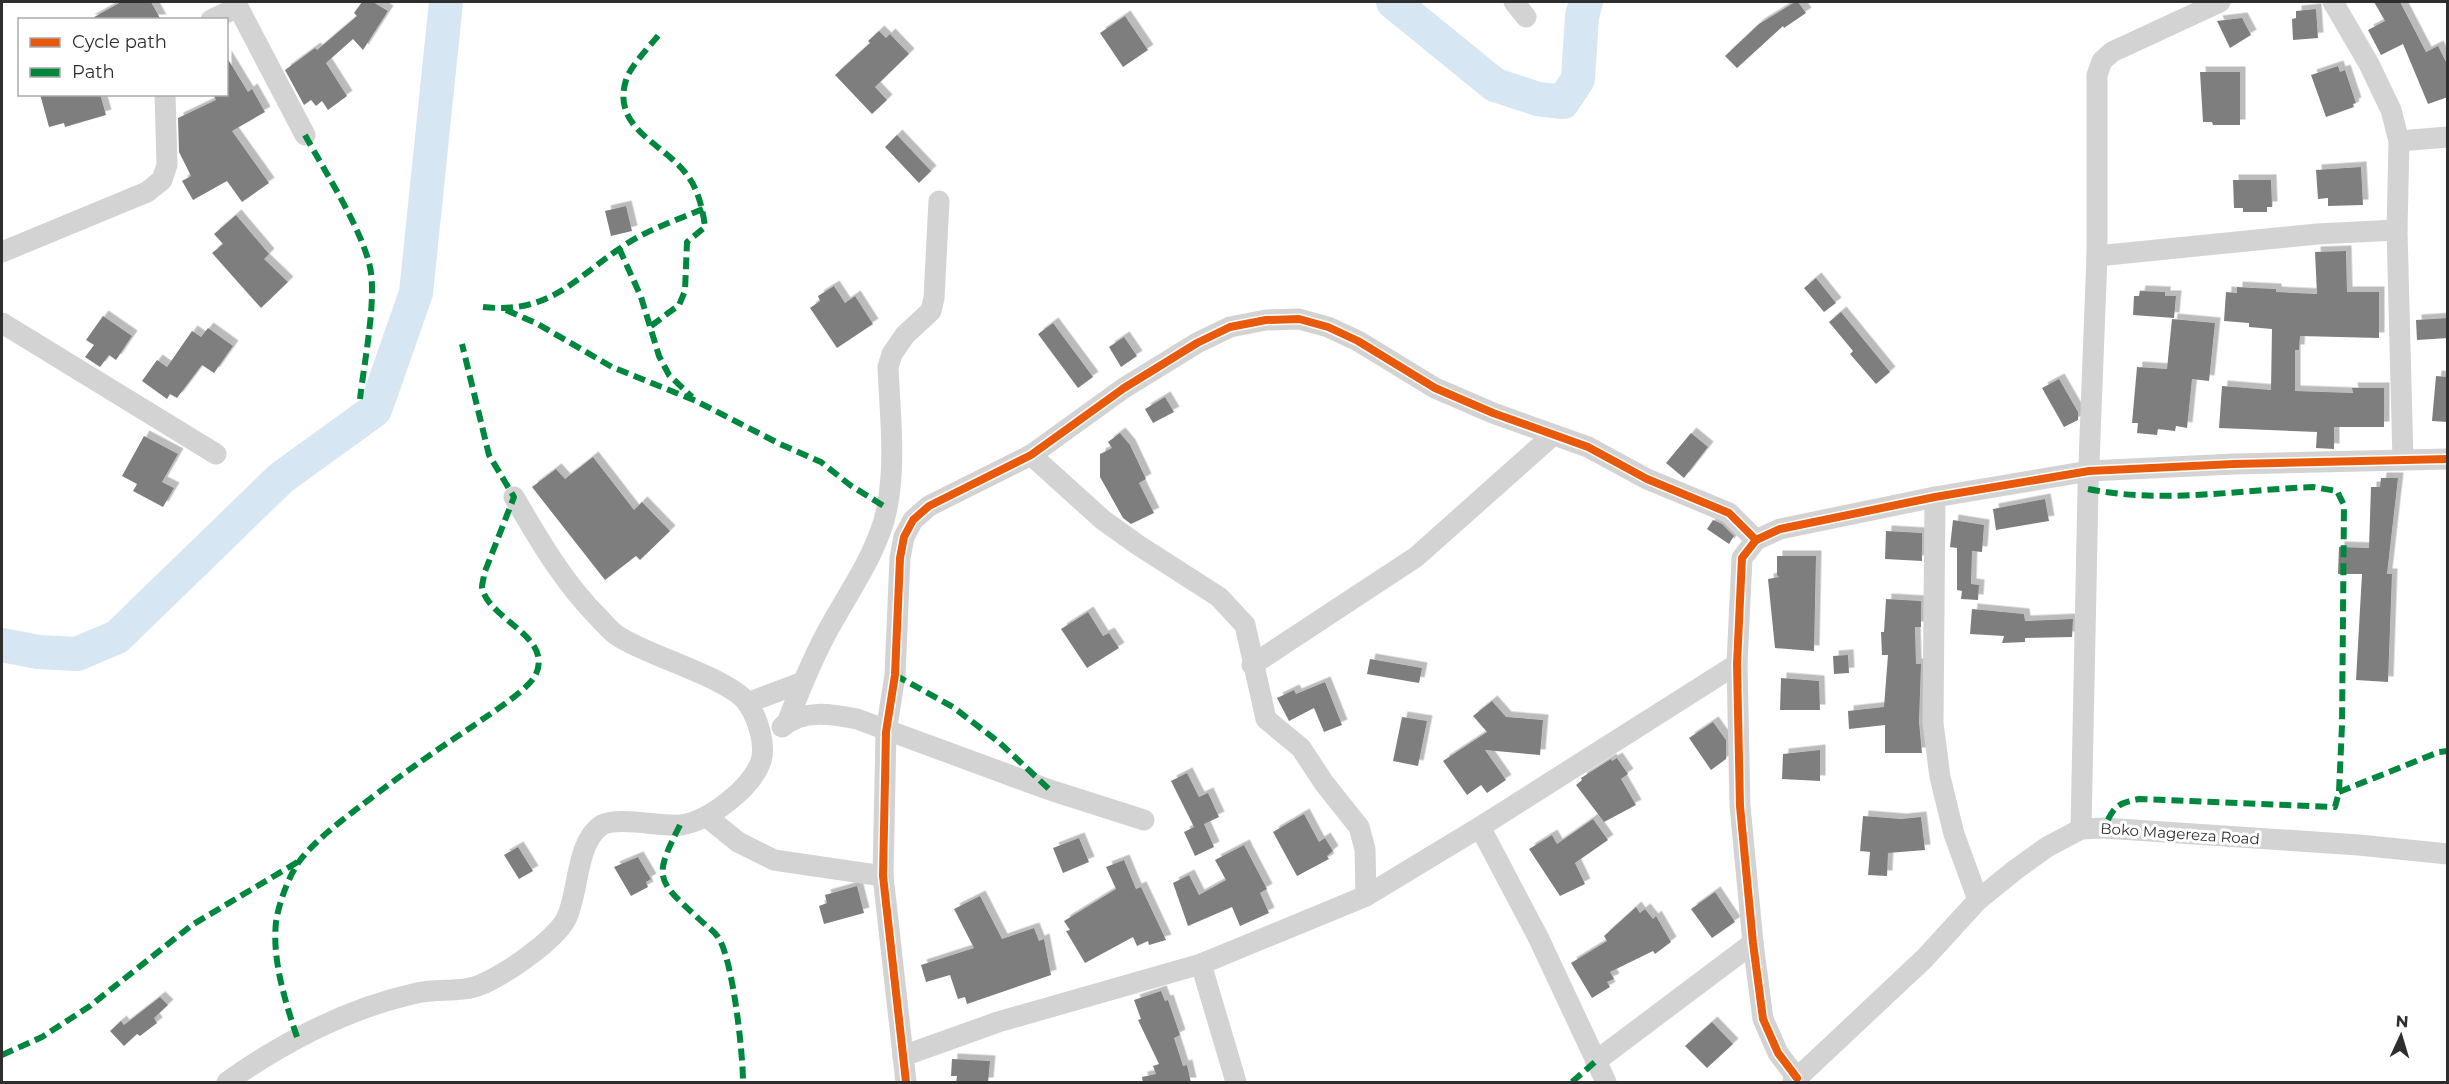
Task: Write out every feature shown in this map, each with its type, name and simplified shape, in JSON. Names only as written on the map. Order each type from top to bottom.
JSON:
[{"type":"street","points":[[2081,829],[2089,471],[2097,256],[2097,75],[2102,61],[2112,52],[2220,2]]},
{"type":"street","points":[[2333,2],[2369,64],[2386,101],[2399,141],[2397,230],[2403,460]]},
{"type":"street","points":[[214,18],[237,4],[305,135]]},
{"type":"street","points":[[2,252],[147,192],[162,180],[167,165],[165,96]]},
{"type":"street","points":[[2399,141],[2448,137]]},
{"type":"street","points":[[787,723],[803,682],[882,528],[892,472],[888,367],[892,354],[905,335],[931,311],[934,298],[939,201]]},
{"type":"street","points":[[2097,256],[2306,235],[2397,230]]},
{"type":"street","points":[[906,1083],[883,876],[886,732],[895,675],[899,570],[904,537],[913,520],[929,506],[1031,454],[1124,388],[1197,343],[1230,327],[1266,320],[1299,319],[1328,327],[1358,341],[1435,388],[1552,436],[1588,447],[1647,479],[1730,513],[1756,540]]},
{"type":"street","points":[[2,324],[216,454]]},
{"type":"street","points":[[1252,665],[1416,557],[1552,436]]},
{"type":"street","points":[[1031,454],[1103,520],[1219,597],[1245,625],[1252,665],[1266,719],[1301,748],[1324,783],[1359,827],[1365,849],[1366,896]]},
{"type":"street","points":[[1795,1080],[1778,1053],[1763,1019],[1740,806],[1737,664],[1742,558],[1756,540],[1780,529],[1935,497],[2089,471],[2234,464],[2448,459]]},
{"type":"street","points":[[227,1083],[297,1037],[352,1012],[419,992],[479,986],[511,968],[542,945],[567,919],[585,849],[592,832],[605,823],[680,825],[707,817],[750,780],[761,761],[762,743],[747,703],[710,678],[644,651],[616,635],[589,608],[561,573],[514,497]]},
{"type":"street","points":[[1935,497],[1933,723],[1940,777],[1948,811],[1978,900]]},
{"type":"street","points":[[903,1056],[998,1022],[1201,964],[1366,896],[1480,827],[1737,664]]},
{"type":"street","points":[[747,703],[803,682]]},
{"type":"street","points":[[762,743],[787,723],[809,715],[830,714],[857,719],[886,732],[1050,790],[1144,820]]},
{"type":"street","points":[[707,817],[738,842],[774,860],[883,876]]},
{"type":"street","points":[[1480,827],[1539,939],[1606,1083]]},
{"type":"street","name":"Boko Magereza Road","points":[[1795,1080],[1925,958],[1978,900],[2047,847],[2081,829],[2104,828],[2358,845],[2448,854]]},
{"type":"street","points":[[1596,1061],[1753,943]]},
{"type":"street","points":[[1201,964],[1236,1083]]},
{"type":"building","points":[[121,2],[151,2],[160,18],[93,18]]},
{"type":"building","points":[[362,2],[373,2],[388,11],[363,50],[353,39],[326,63],[347,96],[328,110],[322,101],[316,106],[311,100],[304,105],[285,70],[315,48],[317,50],[357,16],[354,13]]},
{"type":"building","points":[[1798,2],[1806,13],[1784,28],[1783,26],[1737,68],[1725,56],[1759,24]]},
{"type":"building","points":[[2374,2],[2400,2],[2426,52],[2438,46],[2448,66],[2448,97],[2428,104],[2403,44],[2381,55],[2368,30],[2385,21]]},
{"type":"building","points":[[2316,9],[2318,38],[2293,40],[2292,19],[2296,18],[2296,11]]},
{"type":"building","points":[[1125,16],[1148,50],[1123,67],[1100,33]]},
{"type":"building","points":[[2242,18],[2251,35],[2230,48],[2217,21]]},
{"type":"building","points":[[879,31],[886,38],[890,34],[909,54],[875,87],[887,100],[872,114],[835,75],[870,43],[868,41]]},
{"type":"building","points":[[228,59],[248,92],[252,89],[265,112],[232,131],[269,183],[242,202],[227,181],[193,200],[182,181],[191,176],[179,152],[178,118],[216,100],[214,96],[228,96]]},
{"type":"building","points":[[2338,66],[2340,72],[2345,70],[2356,103],[2353,104],[2354,107],[2326,117],[2311,75]]},
{"type":"building","points":[[2200,72],[2240,72],[2240,125],[2213,125],[2212,122],[2203,122]]},
{"type":"building","points":[[41,96],[101,96],[106,115],[65,127],[64,123],[49,127]]},
{"type":"building","points":[[897,135],[931,171],[919,183],[885,147]]},
{"type":"building","points":[[2361,167],[2363,205],[2328,206],[2328,198],[2318,199],[2316,170]]},
{"type":"building","points":[[2233,180],[2271,180],[2272,207],[2267,207],[2267,212],[2243,212],[2243,208],[2234,208]]},
{"type":"building","points":[[626,206],[632,231],[611,236],[605,211]]},
{"type":"building","points":[[236,215],[269,254],[264,259],[288,282],[261,308],[212,253],[223,244],[214,234]]},
{"type":"building","points":[[2346,251],[2347,292],[2379,292],[2379,338],[2300,336],[2299,350],[2295,350],[2295,391],[2353,393],[2352,388],[2384,388],[2384,427],[2334,427],[2334,449],[2316,448],[2317,432],[2219,428],[2222,386],[2271,390],[2272,329],[2249,327],[2249,323],[2224,321],[2226,292],[2237,293],[2237,287],[2317,294],[2315,252]]},
{"type":"building","points":[[1816,278],[1836,303],[1824,312],[1804,288]]},
{"type":"building","points":[[834,286],[845,303],[855,296],[873,324],[837,348],[810,308],[820,301],[818,296]]},
{"type":"building","points":[[2140,291],[2165,292],[2165,296],[2176,296],[2174,318],[2133,315],[2134,296],[2139,296]]},
{"type":"building","points":[[1841,312],[1890,372],[1876,384],[1850,354],[1853,351],[1829,322]]},
{"type":"building","points":[[103,316],[132,336],[116,360],[109,355],[100,367],[85,357],[94,345],[86,340]]},
{"type":"building","points":[[2448,318],[2448,338],[2417,340],[2416,320]]},
{"type":"building","points":[[2172,319],[2215,323],[2209,381],[2192,379],[2187,428],[2176,426],[2175,431],[2158,429],[2157,435],[2137,433],[2138,423],[2132,423],[2137,367],[2167,369]]},
{"type":"building","points":[[1053,323],[1093,377],[1078,388],[1038,334]]},
{"type":"building","points":[[208,328],[233,346],[214,373],[202,365],[177,398],[170,394],[167,399],[142,381],[157,360],[167,367],[192,331],[201,337]]},
{"type":"building","points":[[1124,337],[1137,356],[1121,367],[1109,347]]},
{"type":"building","points":[[2436,376],[2448,377],[2448,422],[2432,421]]},
{"type":"building","points":[[2059,379],[2078,412],[2078,420],[2064,427],[2042,388]]},
{"type":"building","points":[[1165,397],[1174,412],[1153,423],[1145,409]]},
{"type":"building","points":[[1120,433],[1130,445],[1146,479],[1139,483],[1154,513],[1131,524],[1123,518],[1100,477],[1100,454],[1112,448],[1108,442]]},
{"type":"building","points":[[1691,433],[1708,447],[1684,478],[1666,463]]},
{"type":"building","points":[[144,436],[178,454],[162,482],[174,488],[163,507],[133,491],[137,484],[122,476]]},
{"type":"building","points":[[593,457],[634,510],[642,502],[670,531],[640,560],[636,556],[605,580],[532,487],[556,469],[565,479]]},
{"type":"building","points":[[2381,478],[2398,478],[2387,574],[2392,574],[2388,682],[2356,680],[2362,574],[2338,574],[2339,547],[2369,548],[2371,487],[2380,487]]},
{"type":"building","points":[[2045,499],[2049,521],[1996,530],[1993,509]]},
{"type":"building","points":[[1713,520],[1722,524],[1734,536],[1729,544],[1707,529]]},
{"type":"building","points":[[1953,520],[1984,525],[1982,552],[1972,551],[1971,584],[1979,585],[1978,600],[1961,599],[1962,591],[1957,590],[1957,548],[1950,547]]},
{"type":"building","points":[[1886,531],[1922,533],[1922,561],[1885,559]]},
{"type":"building","points":[[1777,556],[1816,556],[1814,651],[1775,648],[1768,579],[1779,577],[1777,575]]},
{"type":"building","points":[[1886,599],[1921,601],[1921,627],[1915,627],[1916,664],[1921,664],[1919,722],[1922,753],[1885,753],[1885,725],[1849,729],[1848,711],[1884,707],[1888,655],[1882,655],[1881,632],[1884,632]]},
{"type":"building","points":[[1972,609],[2024,614],[2025,621],[2073,619],[2072,637],[2025,638],[2025,642],[2002,643],[2004,636],[1970,634]]},
{"type":"building","points":[[1088,612],[1103,636],[1109,633],[1119,648],[1087,668],[1061,629]]},
{"type":"building","points":[[1848,655],[1849,673],[1834,674],[1833,656]]},
{"type":"building","points":[[1370,659],[1422,668],[1419,683],[1367,674]]},
{"type":"building","points":[[1781,678],[1819,681],[1820,710],[1780,710]]},
{"type":"building","points":[[1325,682],[1342,725],[1324,732],[1314,708],[1289,721],[1277,698],[1294,690],[1296,694]]},
{"type":"building","points":[[1492,701],[1506,717],[1543,720],[1540,755],[1485,750],[1506,780],[1487,793],[1481,785],[1467,795],[1443,761],[1487,732],[1473,716]]},
{"type":"building","points":[[1402,717],[1427,721],[1418,766],[1393,761]]},
{"type":"building","points":[[1713,722],[1726,740],[1726,759],[1711,770],[1689,738]]},
{"type":"building","points":[[1820,750],[1820,781],[1782,779],[1783,754]]},
{"type":"building","points":[[1617,758],[1628,774],[1621,779],[1636,805],[1604,822],[1576,785],[1582,780],[1581,778],[1611,759],[1612,761]]},
{"type":"building","points":[[1187,773],[1199,797],[1208,793],[1219,817],[1204,824],[1214,847],[1195,856],[1184,832],[1194,827],[1171,781]]},
{"type":"building","points":[[1304,814],[1319,842],[1325,838],[1333,851],[1327,856],[1329,859],[1297,876],[1273,832]]},
{"type":"building","points":[[1863,816],[1901,819],[1921,817],[1925,850],[1888,853],[1887,876],[1868,875],[1870,852],[1860,851]]},
{"type":"building","points":[[1593,819],[1608,840],[1575,863],[1585,884],[1560,896],[1529,849],[1552,835],[1557,844]]},
{"type":"building","points":[[1079,838],[1089,862],[1063,873],[1053,848]]},
{"type":"building","points":[[1244,845],[1267,889],[1260,893],[1269,913],[1240,926],[1232,907],[1188,926],[1173,883],[1189,875],[1199,895],[1226,880],[1215,860]]},
{"type":"building","points":[[518,847],[533,871],[519,879],[504,855]]},
{"type":"building","points":[[638,857],[651,879],[646,882],[648,887],[631,896],[614,867]]},
{"type":"building","points":[[1124,860],[1136,889],[1141,887],[1166,940],[1149,945],[1148,941],[1137,946],[1133,937],[1085,963],[1066,931],[1070,930],[1064,921],[1116,889],[1106,867]]},
{"type":"building","points":[[857,886],[864,913],[824,924],[819,906],[827,903],[825,895]]},
{"type":"building","points":[[1715,892],[1735,922],[1712,938],[1691,909]]},
{"type":"building","points":[[980,896],[1002,939],[1034,928],[1039,941],[1044,939],[1051,975],[967,1004],[965,997],[958,999],[950,975],[926,982],[921,965],[974,948],[954,909]]},
{"type":"building","points":[[1636,907],[1640,913],[1645,909],[1653,919],[1656,916],[1671,942],[1655,954],[1653,951],[1610,972],[1614,979],[1607,982],[1610,987],[1592,998],[1571,963],[1607,941],[1604,936]]},
{"type":"building","points":[[1161,991],[1165,1001],[1168,1000],[1180,1035],[1174,1038],[1183,1066],[1187,1065],[1191,1083],[1143,1083],[1142,1077],[1156,1074],[1153,1066],[1159,1064],[1138,1020],[1141,1019],[1134,1000]]},
{"type":"building","points":[[160,997],[168,1005],[154,1018],[157,1023],[140,1036],[137,1034],[124,1046],[110,1031],[121,1021],[124,1025]]},
{"type":"building","points":[[1712,1022],[1733,1044],[1707,1068],[1685,1046]]},
{"type":"building","points":[[952,1059],[990,1061],[988,1083],[956,1083],[957,1076],[951,1076]]},
{"type":"waterway","points":[[2,645],[38,652],[77,654],[117,637],[281,478],[375,410],[416,293],[446,2]]},
{"type":"waterway","points":[[1393,2],[1495,85],[1538,99],[1563,102],[1578,79],[1582,16],[1586,2]]},
{"type":"marked path","points":[[651,326],[679,305],[685,291],[687,242],[705,227],[699,200],[687,175],[642,134],[626,111],[623,97],[628,74],[661,32]]},
{"type":"marked path","points":[[305,135],[351,217],[370,267],[371,313],[360,399]]},
{"type":"marked path","points":[[483,307],[525,306],[542,300],[572,284],[639,237],[703,209]]},
{"type":"marked path","points":[[619,248],[641,297],[659,356],[669,375],[692,397]]},
{"type":"marked path","points":[[506,310],[536,323],[612,367],[696,401],[780,444],[821,462],[850,485],[887,508]]},
{"type":"marked path","points":[[297,1037],[280,980],[275,936],[279,906],[297,865],[315,844],[338,824],[403,774],[508,702],[536,674],[539,661],[535,649],[528,638],[495,609],[486,598],[482,587],[484,574],[514,497],[489,455],[462,344]]},
{"type":"marked path","points":[[2088,489],[2172,496],[2313,487],[2337,491],[2344,505],[2342,725],[2339,792],[2335,807],[2139,799],[2116,807],[2104,828]]},
{"type":"marked path","points":[[895,675],[953,707],[1000,743],[1050,790]]},
{"type":"marked path","points":[[2339,792],[2439,752],[2448,751]]},
{"type":"marked path","points":[[680,825],[666,856],[663,876],[673,894],[716,934],[723,948],[733,985],[743,1082]]},
{"type":"marked path","points":[[2,1055],[42,1037],[90,1006],[192,925],[301,860]]},
{"type":"marked path","points":[[1572,1082],[1596,1061]]},
{"type":"cycle path","points":[[906,1082],[883,876],[886,732],[895,675],[900,558],[904,537],[913,520],[929,506],[1031,455],[1124,388],[1197,343],[1230,327],[1266,320],[1299,319],[1328,327],[1358,341],[1435,388],[1493,413],[1588,447],[1647,479],[1729,513],[1756,540]]},
{"type":"cycle path","points":[[1797,1078],[1778,1053],[1763,1019],[1740,806],[1737,664],[1742,558],[1756,540],[1780,529],[1935,497],[2089,471],[2234,464],[2448,459]]}]
